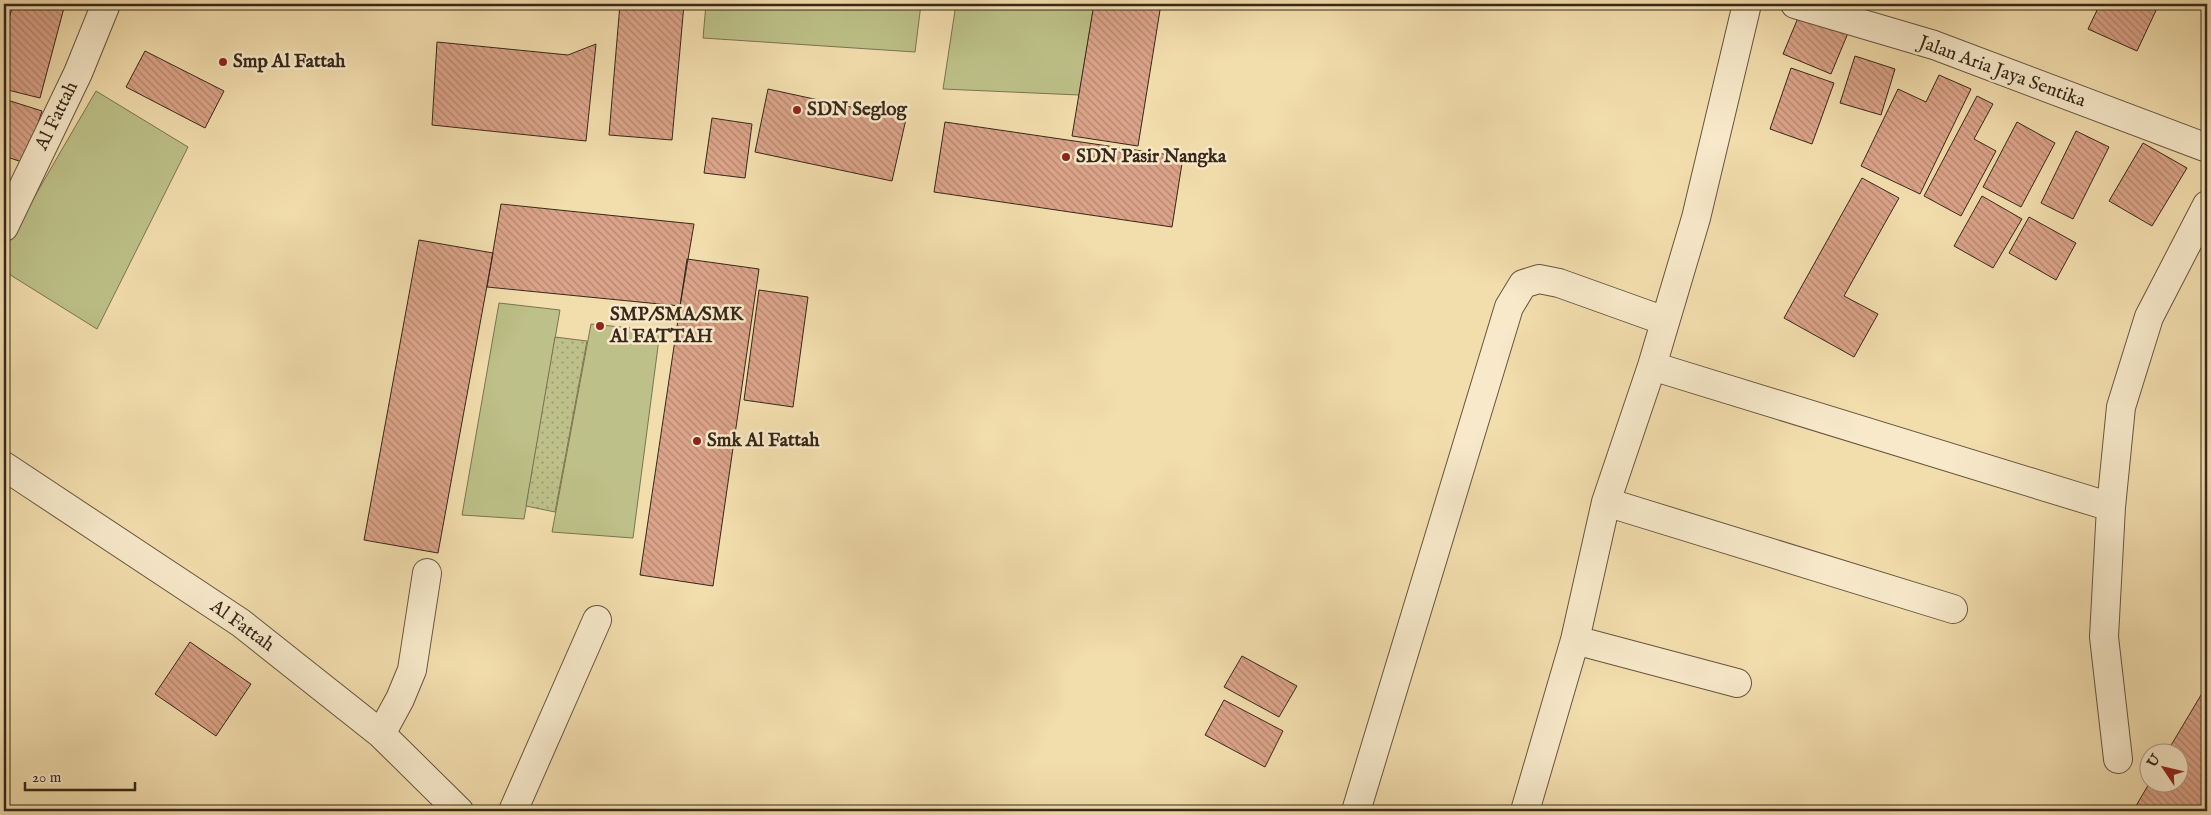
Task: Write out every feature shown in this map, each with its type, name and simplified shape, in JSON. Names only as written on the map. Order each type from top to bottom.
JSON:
[{"type":"street","name":"Al Fattah","points":[[4,227],[78,73],[106,4]]},
{"type":"street","points":[[1525,811],[1575,640],[1606,502],[1652,366],[1708,171],[1747,4]]},
{"type":"street","name":"Jalan Aria Jaya Sentika","points":[[1795,4],[1934,45],[2207,148]]},
{"type":"street","points":[[2118,759],[2104,637],[2111,507],[2121,407],[2149,317],[2207,205]]},
{"type":"street","points":[[1356,811],[1509,307],[1523,284],[1539,279],[1559,283],[1665,321]]},
{"type":"street","points":[[1652,366],[2111,507]]},
{"type":"street","name":"Al Fattah","points":[[4,466],[241,623],[381,734],[459,811]]},
{"type":"street","points":[[1606,502],[1953,609]]},
{"type":"street","points":[[381,734],[400,699],[412,670],[427,573]]},
{"type":"street","points":[[513,811],[597,620]]},
{"type":"street","points":[[1575,640],[1737,683]]},
{"type":"green space","points":[[706,4],[921,4],[915,52],[703,38]]},
{"type":"green space","points":[[956,4],[1094,4],[1079,95],[943,89]]},
{"type":"green space","points":[[96,91],[188,147],[97,329],[4,271],[4,249]]},
{"type":"green space","points":[[499,303],[560,310],[524,519],[462,515]]},
{"type":"green space","points":[[591,324],[660,331],[633,538],[552,532]]},
{"type":"green space","points":[[555,337],[587,341],[555,512],[526,506]]},
{"type":"building","points":[[13,4],[65,4],[40,98],[4,89],[4,38]]},
{"type":"building","points":[[620,4],[684,4],[672,140],[609,135]]},
{"type":"building","points":[[1094,4],[1161,4],[1138,146],[1072,136]]},
{"type":"building","points":[[2100,4],[2159,4],[2137,51],[2088,29]]},
{"type":"building","points":[[1800,13],[1848,33],[1831,74],[1783,54]]},
{"type":"building","points":[[437,42],[568,55],[596,44],[586,141],[432,125]]},
{"type":"building","points":[[145,51],[224,91],[205,128],[126,87]]},
{"type":"building","points":[[1855,56],[1895,69],[1881,115],[1840,103]]},
{"type":"building","points":[[1791,68],[1834,83],[1812,144],[1770,129]]},
{"type":"building","points":[[1939,75],[1971,89],[1920,194],[1861,166],[1898,89],[1926,102]]},
{"type":"building","points":[[768,89],[906,119],[892,181],[755,152]]},
{"type":"building","points":[[1977,96],[1993,104],[1974,139],[1996,151],[1961,216],[1924,196]]},
{"type":"building","points":[[4,99],[42,111],[25,163],[4,156]]},
{"type":"building","points":[[712,118],[752,124],[745,178],[704,173]]},
{"type":"building","points":[[945,122],[1183,157],[1172,227],[934,192]]},
{"type":"building","points":[[2017,122],[2055,143],[2021,207],[1983,187]]},
{"type":"building","points":[[2076,131],[2109,147],[2073,219],[2041,203]]},
{"type":"building","points":[[2143,143],[2187,168],[2152,226],[2109,201]]},
{"type":"building","points":[[1862,178],[1899,198],[1844,296],[1878,314],[1854,357],[1784,318]]},
{"type":"building","points":[[1982,196],[2022,219],[1993,268],[1954,246]]},
{"type":"building","points":[[501,204],[694,224],[680,306],[487,287]]},
{"type":"building","points":[[2029,217],[2076,243],[2056,280],[2009,253]]},
{"type":"building","points":[[419,240],[493,253],[438,553],[364,540]]},
{"type":"building","name":"Smk Al Fattah","points":[[687,259],[759,269],[713,586],[640,575]]},
{"type":"building","points":[[759,290],[808,297],[793,407],[744,400]]},
{"type":"building","points":[[190,642],[251,684],[216,736],[155,694]]},
{"type":"building","points":[[1242,656],[1297,686],[1279,717],[1224,687]]},
{"type":"building","points":[[2207,685],[2207,811],[2133,811],[2144,792],[2188,792],[2188,742],[2173,742]]},
{"type":"building","points":[[1224,700],[1283,731],[1265,767],[1205,735]]},
{"type":"place","name":"Smp Al Fattah","points":[[223,62]]},
{"type":"place","name":"SDN Seglog","points":[[797,110]]},
{"type":"place","name":"SDN Pasir Nangka","points":[[1066,157]]},
{"type":"place","name":"SMP/SMA/SMK Al FATTAH","points":[[600,326]]},
{"type":"place","name":"Smk Al Fattah","points":[[697,441]]}]
